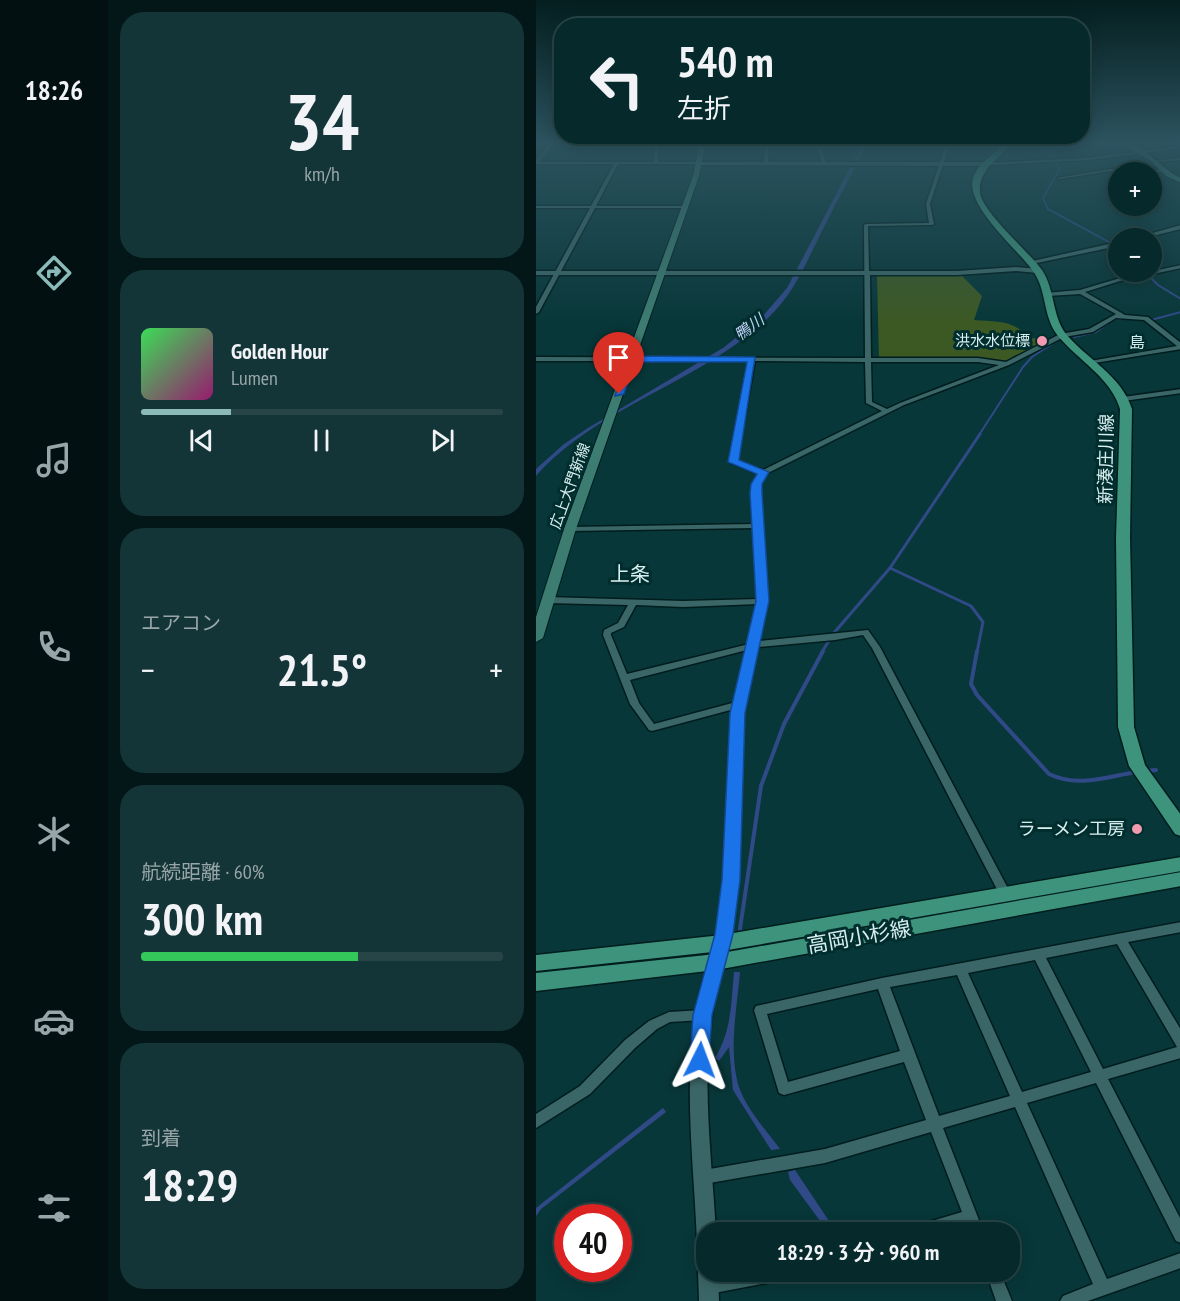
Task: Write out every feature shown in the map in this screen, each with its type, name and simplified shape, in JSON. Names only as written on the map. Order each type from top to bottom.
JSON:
[{"type":"main road","name":"広上大門新線","points":[[536,638],[570,528],[612,415],[686,202]]},
{"type":"main road","name":"新湊庄川線","points":[[981,202],[994,221],[1038,271],[1054,321],[1062,335],[1112,382],[1122,399],[1126,419],[1123,538],[1126,727],[1136,766],[1181,829]]},
{"type":"main road","name":"高岡小杉線","points":[[536,963],[719,952],[1181,864]]},
{"type":"main road","name":"高岡小杉線","points":[[536,982],[1181,879]]},
{"type":"street","points":[[536,312],[596,202]]},
{"type":"street","points":[[887,411],[869,403],[866,225],[932,224],[929,202]]},
{"type":"street","points":[[536,207],[684,207]]},
{"type":"street","points":[[1162,232],[1181,227]]},
{"type":"street","points":[[1032,262],[1108,246]]},
{"type":"street","points":[[1047,294],[1081,292],[1119,279],[1181,266]]},
{"type":"street","points":[[536,273],[957,273],[1016,269],[1038,271]]},
{"type":"street","points":[[1166,270],[1177,275]]},
{"type":"street","points":[[1081,292],[1123,316]]},
{"type":"street","points":[[706,1222],[700,1070],[703,1015],[719,952],[731,880],[740,704],[763,601],[756,484],[763,472],[887,411],[1007,364],[1062,335],[1091,331],[1115,316],[1146,318],[1181,346]]},
{"type":"street","points":[[1090,363],[1181,346]]},
{"type":"street","points":[[536,359],[978,360],[1007,364]]},
{"type":"street","points":[[752,359],[733,462],[763,472]]},
{"type":"street","points":[[1122,399],[1181,391]]},
{"type":"street","points":[[570,528],[758,526]]},
{"type":"street","points":[[547,600],[633,603],[763,601]]},
{"type":"street","points":[[633,603],[621,625],[608,632],[635,704],[652,728],[740,704]]},
{"type":"street","points":[[624,678],[754,645],[866,632],[1006,896]]},
{"type":"street","points":[[908,1055],[784,1089],[760,1010],[882,983],[1181,927]]},
{"type":"street","points":[[1120,939],[1181,1043]]},
{"type":"street","points":[[1038,954],[1181,1236]]},
{"type":"street","points":[[960,969],[1103,1288]]},
{"type":"street","points":[[882,983],[973,1222]]},
{"type":"street","points":[[536,1122],[585,1090],[630,1044],[653,1025],[669,1017],[703,1015]]},
{"type":"street","points":[[704,1177],[825,1156],[1181,1052]]},
{"type":"street","points":[[954,1222],[971,1217]]},
{"type":"street","points":[[1068,1301],[1181,1260]]},
{"type":"street","points":[[709,1286],[732,1282]]},
{"type":"street","points":[[997,1282],[1004,1301]]},
{"type":"green space","points":[[877,275],[961,275],[982,296],[974,320],[1010,324],[1017,327],[1027,338],[1050,339],[1033,354],[1015,362],[977,358],[879,358]]},
{"type":"water","points":[[832,202],[837,202],[786,298],[768,318],[741,341],[712,360],[589,430],[561,451],[536,476],[536,469],[564,444],[723,348],[762,317],[787,288]]},
{"type":"water","points":[[734,972],[740,972],[734,1044],[739,1087],[752,1112],[780,1149],[771,1150],[733,1090],[729,1047],[719,1061],[715,1058],[728,1027]]},
{"type":"water","points":[[663,1108],[666,1112],[541,1209],[536,1216],[536,1208]]},
{"type":"water","points":[[795,1170],[830,1222],[821,1222],[790,1180],[788,1172]]},
{"type":"waterway","points":[[1045,202],[1048,209],[1108,242]]},
{"type":"waterway","points":[[1155,282],[1181,299]]},
{"type":"waterway","points":[[1151,320],[1181,312]]},
{"type":"waterway","points":[[1074,337],[1096,332],[1114,319],[1127,319]]},
{"type":"waterway","points":[[979,435],[1023,367],[1032,357],[1058,340]]},
{"type":"waterway","points":[[890,568],[980,434]]},
{"type":"waterway","points":[[822,652],[833,634],[890,568]]},
{"type":"waterway","points":[[890,568],[971,606],[983,622],[977,652]]},
{"type":"waterway","points":[[740,929],[761,786],[784,724],[823,651]]},
{"type":"waterway","points":[[977,651],[971,684],[977,695],[1049,774],[1081,781],[1136,772]]},
{"type":"waterway","points":[[1146,771],[1156,770]]},
{"type":"place","name":"洪水水位標","points":[[1042,341]]},
{"type":"place","name":"ラーメン工房","points":[[1137,829]]},
{"type":"district","name":"島","points":[[1137,342]]},
{"type":"district","name":"上条","points":[[630,574]]},
{"type":"route","points":[[619,394],[631,359],[752,359],[733,462],[763,472],[756,484],[756,493],[763,601],[738,713],[731,880],[724,934],[703,1015],[700,1060]]},
{"type":"water label","name":"鴨川","points":[[749,327]]}]
